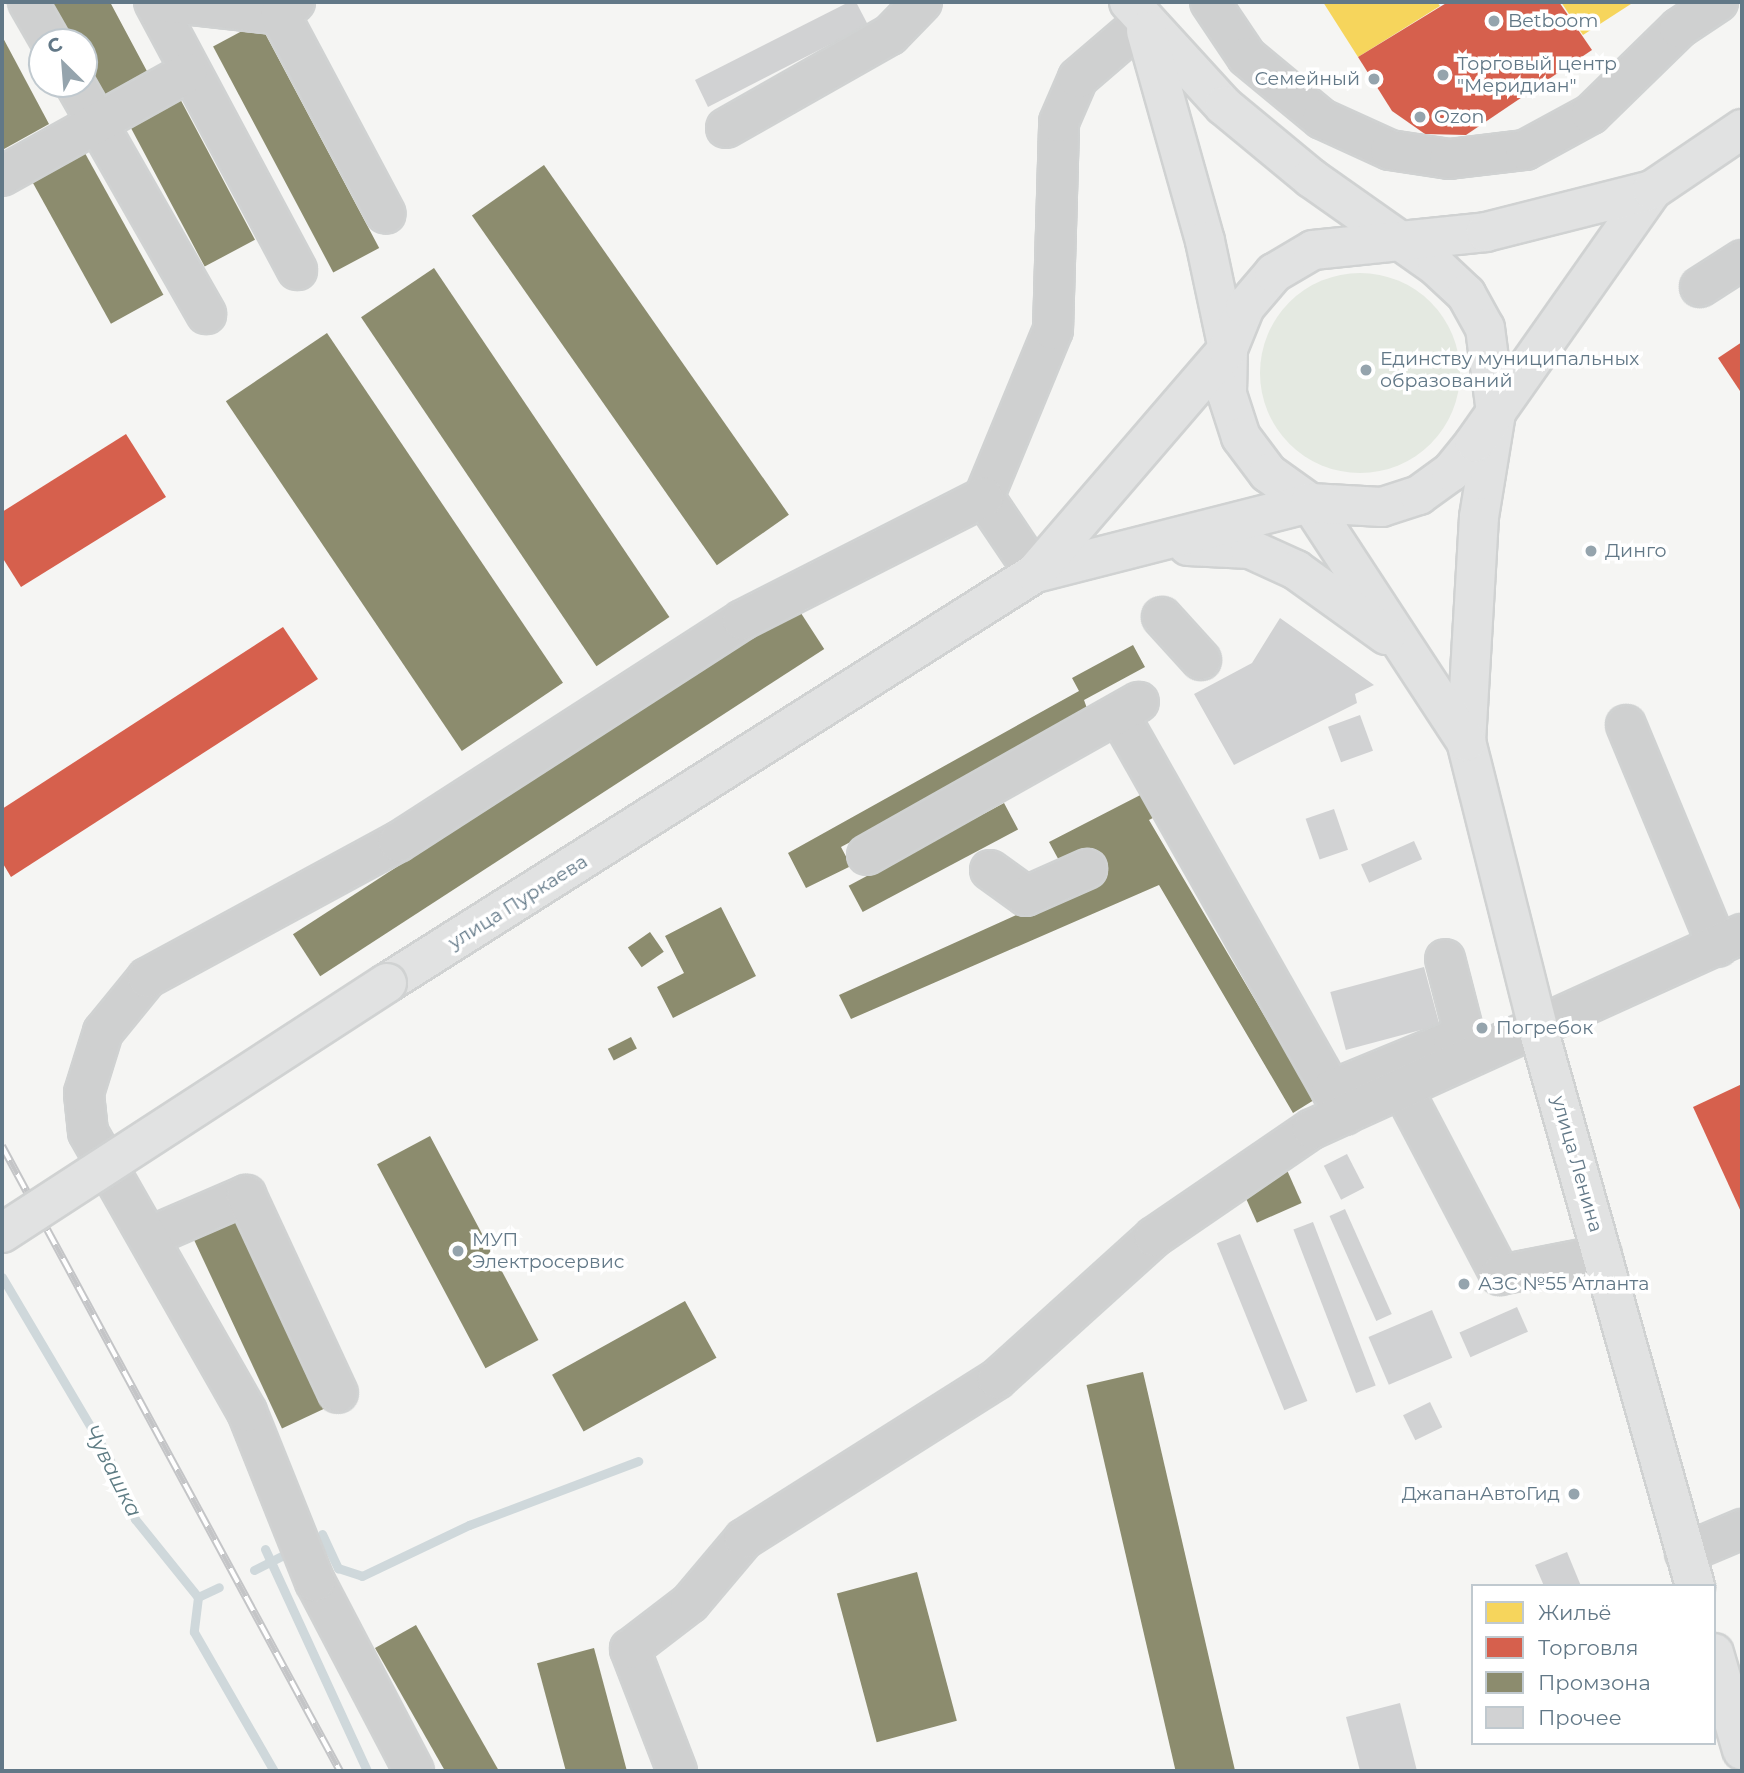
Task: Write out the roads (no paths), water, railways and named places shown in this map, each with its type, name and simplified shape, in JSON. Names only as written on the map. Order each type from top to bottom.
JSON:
[{"type":"main road","points":[[1136,12],[1224,106],[1466,294],[1485,328],[1496,413],[1479,517],[1466,741]]},
{"type":"main road","points":[[1136,12],[1179,132],[1228,349],[1227,394],[1241,437],[1268,472],[1310,503],[1401,646],[1466,741]]},
{"type":"main road","points":[[1035,573],[1310,503],[1382,507],[1419,495],[1451,472],[1496,413],[1653,190],[1742,129]]},
{"type":"main road","points":[[1035,573],[1228,349],[1245,307],[1284,267],[1313,250],[1358,242],[1404,245],[1653,190]]},
{"type":"main road","points":[[1099,557],[1200,544],[1250,549],[1296,570],[1401,646]]},
{"type":"main road","name":"улица Пуркаева","points":[[2,1233],[387,983],[1035,573]]},
{"type":"main road","name":"улица Ленина","points":[[1466,741],[1539,1032],[1690,1569]]},
{"type":"main road","points":[[1716,1660],[1742,1750]]},
{"type":"street","points":[[28,2],[43,28]]},
{"type":"street","points":[[154,2],[187,73],[297,270]]},
{"type":"street","points":[[165,2],[287,8],[386,214]]},
{"type":"street","points":[[726,128],[890,35],[922,2]]},
{"type":"street","points":[[1210,2],[1247,57],[1322,119],[1390,150],[1449,159],[1525,150],[1591,114],[1679,28],[1718,2]]},
{"type":"street","points":[[414,1771],[315,1582],[247,1412],[88,1132],[84,1093],[103,1032],[146,978],[398,842],[742,620],[985,497],[1053,330],[1059,122],[1078,78],[1136,12]]},
{"type":"street","points":[[2,176],[187,73]]},
{"type":"street","points":[[83,98],[206,314]]},
{"type":"street","points":[[1700,287],[1742,260]]},
{"type":"street","points":[[985,497],[1035,573]]},
{"type":"street","points":[[1162,617],[1201,660]]},
{"type":"street","points":[[867,855],[1131,713],[1338,1102]]},
{"type":"street","points":[[1338,1102],[1403,1090],[1539,1032],[1730,941],[1626,725]]},
{"type":"street","points":[[990,870],[1026,895],[1087,869]]},
{"type":"street","points":[[677,1771],[630,1649],[690,1603],[744,1539],[998,1379],[1154,1237],[1312,1129],[1338,1102],[1453,1040],[1462,1025],[1445,959]]},
{"type":"street","points":[[1403,1090],[1500,1275],[1602,1255]]},
{"type":"street","points":[[149,1237],[255,1196],[338,1393]]},
{"type":"street","points":[[1690,1569],[1742,1529]]},
{"type":"waterway","name":"Чувашка","points":[[2,1277],[108,1456],[135,1519],[198,1597],[194,1632],[274,1771]]},
{"type":"waterway","points":[[322,1534],[338,1568],[362,1576],[469,1525],[638,1461]]},
{"type":"waterway","points":[[265,1549],[367,1771]]},
{"type":"waterway","points":[[254,1570],[282,1556]]},
{"type":"waterway","points":[[198,1597],[219,1587]]},
{"type":"railway","points":[[2,1146],[340,1771]]},
{"type":"place","name":"Betboom","points":[[1494,21]]},
{"type":"place","name":"Торговый центр \"Меридиан\"","points":[[1443,75]]},
{"type":"place","name":"Семейный","points":[[1374,79]]},
{"type":"place","name":"Ozon","points":[[1420,117]]},
{"type":"place","name":"Единству муниципальных образований","points":[[1366,370]]},
{"type":"place","name":"Динго","points":[[1591,551]]},
{"type":"place","name":"Погребок","points":[[1482,1028]]},
{"type":"place","name":"МУП Электросервис","points":[[458,1251]]},
{"type":"place","name":"АЗС №55 Атланта","points":[[1464,1284]]},
{"type":"place","name":"ДжапанАвтоГид","points":[[1574,1494]]}]
